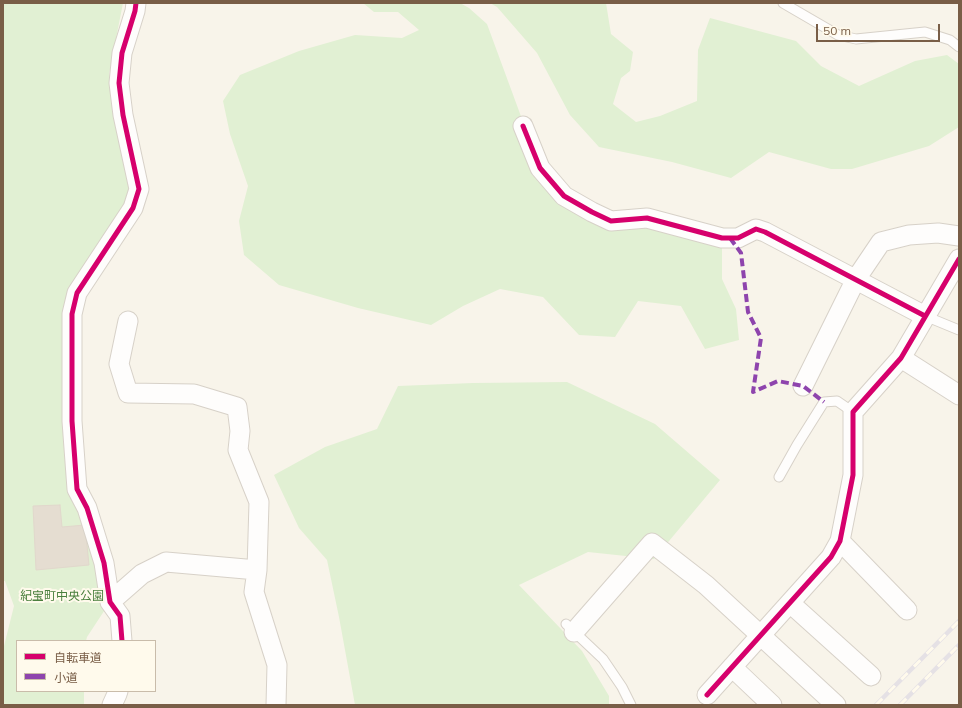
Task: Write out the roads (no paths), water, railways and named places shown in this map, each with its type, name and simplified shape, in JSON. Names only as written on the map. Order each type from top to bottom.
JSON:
[{"type":"street","points":[[122,640],[120,616],[110,602],[104,563],[87,508],[77,489],[72,421],[72,314],[76,293],[133,208],[139,189],[123,115],[119,82],[122,53],[135,12],[136,3]]},
{"type":"street","points":[[523,126],[540,168],[564,196],[611,221],[647,218],[722,238],[738,238],[756,230],[765,232],[925,316]]},
{"type":"street","points":[[803,386],[856,279],[881,242],[909,235],[938,233],[959,236]]},
{"type":"street","points":[[707,695],[832,557],[840,541],[853,475],[853,412],[901,358],[959,259]]},
{"type":"street","points":[[128,321],[119,364],[128,393],[194,394],[237,407],[240,431],[238,450],[259,502],[257,570],[254,592],[277,665],[276,705]]},
{"type":"street","points":[[901,358],[959,395]]},
{"type":"street","points":[[840,541],[907,610]]},
{"type":"street","points":[[570,628],[652,543],[706,585],[836,705]]},
{"type":"street","points":[[110,602],[142,574],[166,562],[257,570]]},
{"type":"street","points":[[790,603],[872,676]]},
{"type":"street","points":[[732,667],[772,705]]},
{"type":"street","points":[[112,705],[118,692]]},
{"type":"lane","points":[[783,3],[838,35],[856,39],[925,32],[950,40],[959,47]]},
{"type":"lane","points":[[925,316],[959,330]]},
{"type":"lane","points":[[779,477],[824,402],[837,401],[853,412]]},
{"type":"lane","points":[[570,628],[603,659],[622,687],[631,705]]},
{"type":"railway","points":[[876,705],[959,621]]},
{"type":"railway","points":[[900,705],[959,645]]},
{"type":"park label","name":"紀宝町中央公園","points":[[62,596]]}]
